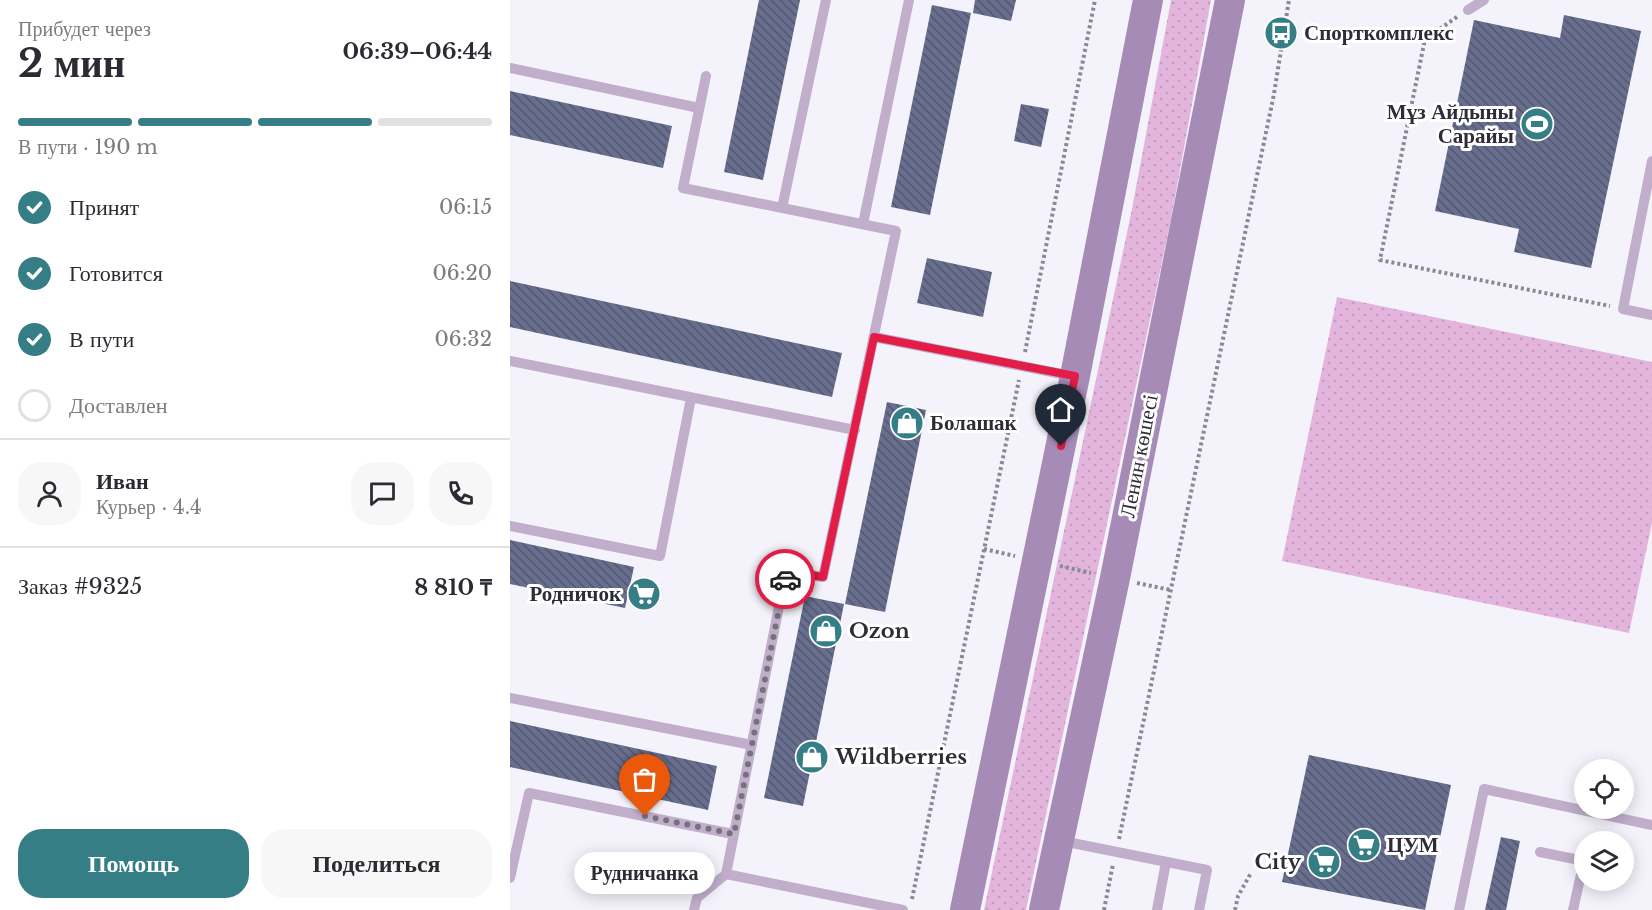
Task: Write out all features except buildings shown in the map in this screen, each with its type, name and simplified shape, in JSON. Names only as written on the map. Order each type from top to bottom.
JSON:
[{"type":"main road","points":[[964,910],[1075,376],[1148,0]]},
{"type":"main road","name":"Ленин көшесі","points":[[1044,910],[1115,578],[1230,0]]},
{"type":"lane","points":[[782,208],[826,0]]},
{"type":"lane","points":[[862,224],[909,0]]},
{"type":"lane","points":[[1468,10],[1484,0]]},
{"type":"lane","points":[[510,68],[699,108]]},
{"type":"lane","points":[[694,910],[697,898],[726,874],[786,571],[823,577],[896,231],[683,188],[706,76]]},
{"type":"lane","points":[[1652,161],[1623,309],[1652,315]]},
{"type":"lane","points":[[874,337],[1075,376]]},
{"type":"lane","points":[[510,361],[855,430]]},
{"type":"lane","points":[[510,526],[660,556],[691,398]]},
{"type":"lane","points":[[510,698],[752,745]]},
{"type":"lane","points":[[1459,910],[1484,789],[1652,825]]},
{"type":"lane","points":[[510,878],[529,793],[734,834]]},
{"type":"lane","points":[[1058,840],[1207,870],[1199,910]]},
{"type":"lane","points":[[1540,852],[1584,861],[1573,910]]},
{"type":"lane","points":[[1157,910],[1166,862]]},
{"type":"lane","points":[[726,874],[903,910]]},
{"type":"path","points":[[910,910],[1095,0]]},
{"type":"path","points":[[1104,910],[1275,94],[1289,0]]},
{"type":"path","points":[[1468,10],[1425,39],[1380,260],[1623,309]]},
{"type":"path","points":[[984,549],[1171,590]]},
{"type":"path","points":[[1235,910],[1238,896],[1251,873]]},
{"type":"shaded area","points":[[1171,0],[1211,0],[1171,219],[1026,910],[984,910],[1132,209]]},
{"type":"shaded area","points":[[1337,297],[1652,362],[1652,523],[1629,633],[1282,561]]},
{"type":"way so far","points":[[645,816],[734,834],[785,579]]},
{"type":"place","name":"Спорткомплекс","points":[[1281,33]]},
{"type":"place","name":"Мұз Айдыны Сарайы","points":[[1537,124]]},
{"type":"place","name":"Болашак","points":[[907,423]]},
{"type":"place","name":"Родничок","points":[[644,594]]},
{"type":"place","name":"Ozon","points":[[826,631]]},
{"type":"place","name":"Wildberries","points":[[812,757]]},
{"type":"place","name":"Рудничанка","points":[[645,816]]},
{"type":"place","name":"ЦУМ","points":[[1364,845]]},
{"type":"place","name":"City","points":[[1324,862]]},
{"type":"route","points":[[785,579],[786,571],[823,577],[874,337],[1075,376],[1061,446]]}]
